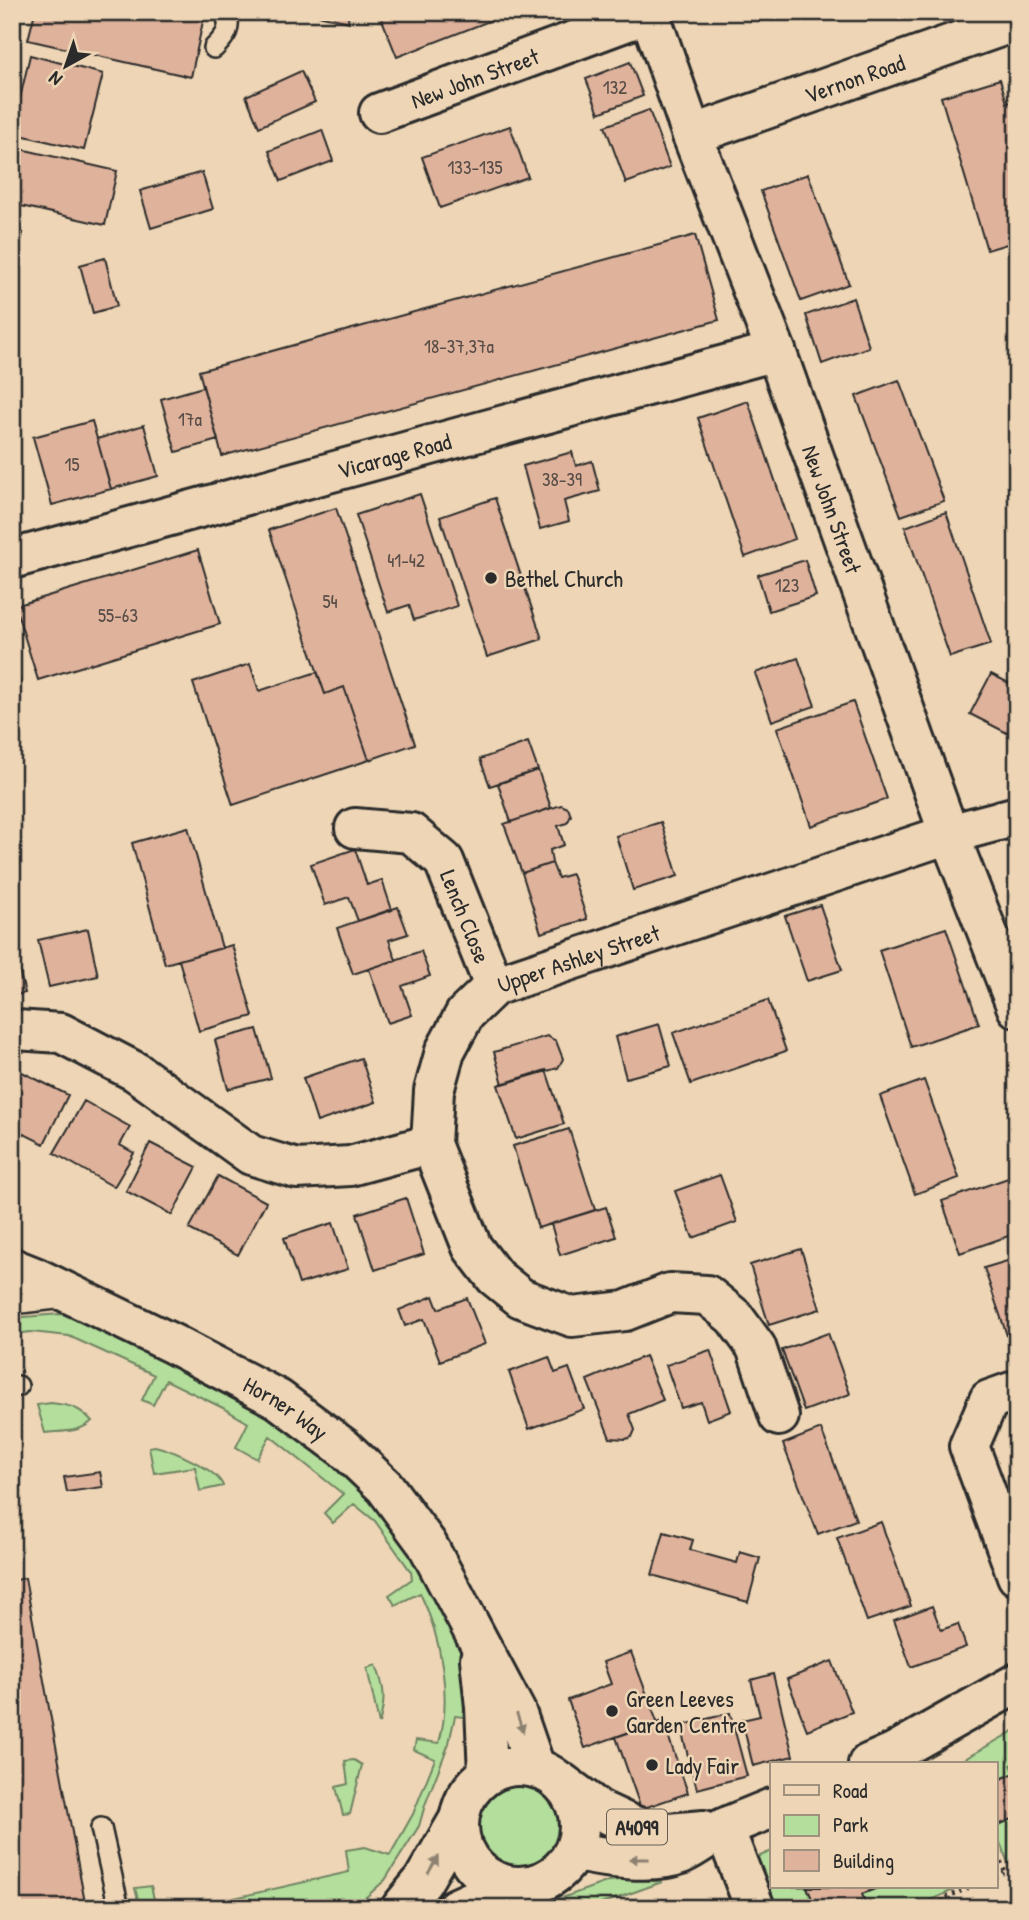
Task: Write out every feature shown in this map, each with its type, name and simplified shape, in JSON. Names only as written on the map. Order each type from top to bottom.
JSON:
[{"type":"street","name":"New John Street","points":[[379,113],[649,12],[692,135],[776,351],[949,834],[1017,1008]]},
{"type":"street","name":"Vernon Road","points":[[692,135],[1017,21]]},
{"type":"street","name":"Vicarage Road","points":[[12,559],[776,351]]},
{"type":"street","name":"Upper Ashley Street","points":[[431,1144],[434,1091],[445,1051],[465,1014],[494,986],[949,834],[1017,816]]},
{"type":"street","name":"Lench Close","points":[[355,828],[411,833],[444,861],[494,986]]},
{"type":"street","points":[[12,1032],[61,1033],[136,1072],[251,1156],[297,1169],[350,1166],[431,1144],[472,1247],[495,1277],[521,1298],[572,1317],[625,1311],[670,1293],[706,1295],[734,1317],[756,1347],[779,1416]]},
{"type":"street","name":"Horner Way","points":[[12,1268],[173,1344],[278,1399],[344,1448],[385,1487],[427,1544],[548,1775]]},
{"type":"street","points":[[1017,1390],[989,1400],[969,1446],[1017,1576]]},
{"type":"street","name":"Horner Way","points":[[478,1640],[488,1774]]},
{"type":"street","points":[[873,1762],[1017,1683]]},
{"type":"street","points":[[401,1908],[424,1881],[459,1819],[464,1802],[477,1782],[488,1774],[512,1766],[548,1775],[573,1799],[580,1827],[574,1851],[566,1864],[549,1878],[528,1886],[507,1885],[481,1872],[465,1851],[459,1831],[459,1819]]},
{"type":"street","name":"A4099","points":[[548,1775],[599,1810],[657,1834],[724,1828]]},
{"type":"street","name":"A4099","points":[[574,1851],[631,1859],[680,1855],[724,1828],[770,1809]]},
{"type":"street","points":[[724,1828],[755,1908]]},
{"type":"street","points":[[456,1908],[507,1885]]},
{"type":"lane","points":[[214,48],[226,37],[229,27],[225,12]]},
{"type":"lane","points":[[12,1304],[73,1297]]},
{"type":"lane","points":[[101,1828],[119,1908]]},
{"type":"path","points":[[998,1854],[1005,1872]]},
{"type":"path","points":[[998,1875],[1017,1868]]},
{"type":"path","points":[[944,1908],[942,1899],[969,1888]]},
{"type":"green space","points":[[60,1314],[86,1319],[216,1382],[298,1432],[373,1496],[403,1534],[461,1642],[465,1669],[463,1717],[455,1716],[449,1743],[419,1826],[385,1880],[354,1908],[190,1908],[349,1872],[346,1850],[365,1847],[390,1855],[413,1814],[435,1759],[414,1750],[416,1740],[439,1743],[443,1725],[444,1687],[439,1647],[420,1593],[395,1605],[389,1595],[412,1579],[411,1572],[375,1521],[354,1504],[333,1523],[324,1513],[343,1494],[270,1436],[257,1459],[236,1447],[248,1423],[223,1408],[166,1380],[153,1405],[142,1400],[154,1375],[69,1336],[31,1332],[12,1334],[12,1318]]},
{"type":"green space","points":[[51,1403],[73,1408],[92,1421],[76,1430],[45,1433],[37,1405]]},
{"type":"green space","points":[[155,1446],[203,1467],[223,1486],[200,1491],[195,1467],[154,1473],[149,1447]]},
{"type":"green space","points":[[376,1665],[384,1694],[379,1724],[367,1668]]},
{"type":"green space","points":[[1017,1729],[1017,1762],[1011,1765],[1015,1773],[998,1780],[998,1762],[959,1762]]},
{"type":"green space","points":[[354,1760],[362,1765],[350,1814],[343,1815],[336,1787],[348,1784],[345,1761]]},
{"type":"green space","points":[[519,1782],[537,1786],[551,1796],[561,1810],[565,1828],[561,1846],[551,1860],[537,1870],[519,1874],[501,1870],[487,1860],[477,1846],[473,1828],[477,1810],[487,1796],[501,1786]]},
{"type":"green space","points":[[1017,1817],[1017,1862],[1009,1865],[998,1838],[998,1825]]},
{"type":"green space","points":[[770,1852],[770,1888],[807,1888],[816,1908],[775,1908],[755,1858]]},
{"type":"green space","points":[[631,1879],[662,1882],[590,1908],[564,1908],[559,1899],[609,1881]]},
{"type":"green space","points":[[151,1886],[156,1908],[140,1908],[135,1888]]},
{"type":"green space","points":[[877,1888],[958,1888],[913,1908],[867,1908],[862,1894]]},
{"type":"building","points":[[35,12],[205,12],[191,77],[28,40]]},
{"type":"building","points":[[305,12],[347,12],[349,22],[309,13]]},
{"type":"building","points":[[379,12],[489,12],[492,20],[397,57]]},
{"type":"building","points":[[562,12],[603,12],[568,27]]},
{"type":"building","points":[[30,55],[103,74],[84,150],[12,133]]},
{"type":"building","points":[[630,62],[643,96],[599,113],[586,79]]},
{"type":"building","points":[[301,71],[315,102],[259,127],[246,96]]},
{"type":"building","points":[[1000,79],[1007,103],[1017,100],[1017,241],[987,250],[941,97]]},
{"type":"building","points":[[649,110],[670,167],[626,183],[605,126]]},
{"type":"building","points":[[510,126],[528,177],[440,208],[422,157]]},
{"type":"building","points":[[322,130],[333,161],[281,181],[269,151]]},
{"type":"building","points":[[12,147],[117,171],[105,225],[12,204]]},
{"type":"building","points":[[202,172],[213,209],[151,228],[140,191]]},
{"type":"building","points":[[808,174],[849,284],[801,301],[761,191]]},
{"type":"building","points":[[12,230],[23,233],[18,254],[12,252]]},
{"type":"building","points":[[695,235],[719,320],[222,456],[199,371]]},
{"type":"building","points":[[105,258],[117,306],[93,313],[80,265]]},
{"type":"building","points":[[853,298],[869,347],[822,364],[806,315]]},
{"type":"building","points":[[899,380],[944,501],[901,516],[856,396]]},
{"type":"building","points":[[203,387],[218,440],[176,452],[161,399]]},
{"type":"building","points":[[748,401],[795,539],[745,557],[698,418]]},
{"type":"building","points":[[92,421],[111,489],[52,505],[33,437]]},
{"type":"building","points":[[144,425],[158,476],[111,489],[97,439]]},
{"type":"building","points":[[572,452],[576,466],[592,461],[600,491],[564,501],[569,521],[540,529],[523,466]]},
{"type":"building","points":[[420,494],[457,606],[414,620],[409,605],[388,612],[356,515]]},
{"type":"building","name":"Bethel Church","points":[[495,498],[542,639],[487,657],[440,517]]},
{"type":"building","points":[[336,508],[415,744],[369,760],[344,687],[325,694],[269,530]]},
{"type":"building","points":[[946,512],[991,644],[950,657],[905,527]]},
{"type":"building","points":[[198,550],[220,624],[38,680],[15,606]]},
{"type":"building","points":[[805,560],[816,596],[769,611],[758,575]]},
{"type":"building","points":[[12,656],[20,682],[12,684]]},
{"type":"building","points":[[798,658],[815,706],[772,721],[755,673]]},
{"type":"building","points":[[250,664],[259,691],[317,672],[325,694],[344,687],[369,760],[233,805],[193,683]]},
{"type":"building","points":[[991,674],[1017,687],[1017,738],[970,714]]},
{"type":"building","points":[[853,702],[887,799],[811,826],[777,728]]},
{"type":"building","points":[[528,742],[538,770],[490,786],[480,759]]},
{"type":"building","points":[[538,770],[551,808],[511,822],[498,784]]},
{"type":"building","points":[[561,805],[568,808],[571,816],[567,823],[558,826],[564,845],[550,850],[552,863],[522,873],[504,824]]},
{"type":"building","points":[[661,822],[678,876],[633,890],[616,836]]},
{"type":"building","points":[[188,827],[222,948],[165,964],[132,843]]},
{"type":"building","points":[[355,849],[367,885],[382,880],[392,910],[358,921],[349,897],[325,905],[311,864]]},
{"type":"building","points":[[552,863],[558,878],[572,874],[587,919],[541,933],[522,873]]},
{"type":"building","points":[[820,905],[842,970],[807,981],[785,916]]},
{"type":"building","points":[[398,907],[408,934],[389,940],[396,960],[353,974],[337,928]]},
{"type":"building","points":[[946,928],[979,1024],[911,1047],[879,950]]},
{"type":"building","points":[[88,929],[98,976],[49,987],[38,940]]},
{"type":"building","points":[[12,943],[25,993],[12,996]]},
{"type":"building","points":[[232,945],[253,1016],[199,1031],[179,960]]},
{"type":"building","points":[[421,951],[430,976],[402,986],[412,1015],[388,1023],[369,969]]},
{"type":"building","points":[[768,1000],[786,1051],[691,1084],[673,1033]]},
{"type":"building","points":[[659,1024],[671,1066],[626,1078],[615,1037]]},
{"type":"building","points":[[257,1029],[271,1078],[228,1089],[215,1040]]},
{"type":"building","points":[[547,1036],[556,1041],[563,1059],[558,1068],[503,1084],[494,1052]]},
{"type":"building","points":[[361,1058],[376,1102],[317,1122],[303,1078]]},
{"type":"building","points":[[16,1069],[68,1095],[44,1144],[12,1128],[12,1077]]},
{"type":"building","points":[[546,1070],[564,1124],[516,1139],[498,1085]]},
{"type":"building","points":[[924,1080],[959,1178],[915,1194],[880,1096]]},
{"type":"building","points":[[84,1101],[130,1127],[120,1145],[134,1153],[114,1187],[54,1153]]},
{"type":"building","points":[[569,1129],[595,1210],[538,1228],[513,1146]]},
{"type":"building","points":[[150,1143],[197,1167],[172,1215],[126,1191]]},
{"type":"building","points":[[720,1175],[737,1222],[693,1238],[675,1191]]},
{"type":"building","points":[[218,1176],[266,1202],[238,1255],[189,1229]]},
{"type":"building","points":[[1008,1178],[1017,1202],[1017,1233],[960,1253],[942,1201]]},
{"type":"building","points":[[406,1198],[424,1254],[375,1270],[357,1214]]},
{"type":"building","points":[[606,1207],[616,1237],[560,1255],[551,1224]]},
{"type":"building","points":[[333,1223],[348,1269],[299,1284],[284,1238]]},
{"type":"building","points":[[801,1249],[820,1309],[769,1325],[750,1265]]},
{"type":"building","points":[[1017,1258],[1017,1359],[1015,1359],[984,1268]]},
{"type":"building","points":[[433,1296],[438,1309],[467,1298],[485,1344],[440,1361],[424,1319],[405,1326],[399,1310]]},
{"type":"building","points":[[828,1333],[850,1394],[804,1411],[782,1350]]},
{"type":"building","points":[[710,1350],[731,1411],[707,1420],[701,1402],[681,1408],[666,1365]]},
{"type":"building","points":[[645,1356],[663,1400],[629,1414],[635,1430],[632,1437],[610,1438],[587,1380]]},
{"type":"building","points":[[549,1357],[555,1373],[569,1368],[584,1409],[529,1429],[509,1372]]},
{"type":"building","points":[[821,1429],[856,1520],[818,1534],[783,1444]]},
{"type":"building","points":[[100,1472],[103,1487],[67,1492],[64,1477]]},
{"type":"building","points":[[881,1522],[911,1606],[867,1621],[837,1538]]},
{"type":"building","points":[[664,1532],[693,1540],[690,1550],[737,1563],[740,1552],[760,1558],[748,1602],[652,1575]]},
{"type":"building","points":[[25,1578],[86,1908],[12,1908],[12,1581]]},
{"type":"building","points":[[932,1606],[941,1630],[958,1624],[966,1647],[911,1667],[894,1620]]},
{"type":"building","name":"Green Leeves Garden Centre","points":[[631,1652],[657,1722],[585,1748],[568,1700],[611,1684],[603,1662]]},
{"type":"building","points":[[832,1661],[852,1712],[807,1730],[787,1679]]},
{"type":"building","points":[[773,1674],[793,1756],[753,1766],[742,1720],[760,1716],[751,1680]]},
{"type":"building","points":[[730,1713],[747,1776],[697,1789],[680,1726]]},
{"type":"building","name":"Lady Fair","points":[[663,1721],[688,1793],[641,1809],[616,1737]]},
{"type":"building","points":[[1015,1773],[1017,1778],[1017,1817],[998,1825],[998,1780]]},
{"type":"building","points":[[807,1888],[877,1888],[862,1894],[867,1908],[816,1908]]},
{"type":"place","name":"Bethel Church","points":[[491,578]]},
{"type":"place","name":"Green Leeves Garden Centre","points":[[612,1711]]},
{"type":"place","name":"Lady Fair","points":[[652,1765]]}]
